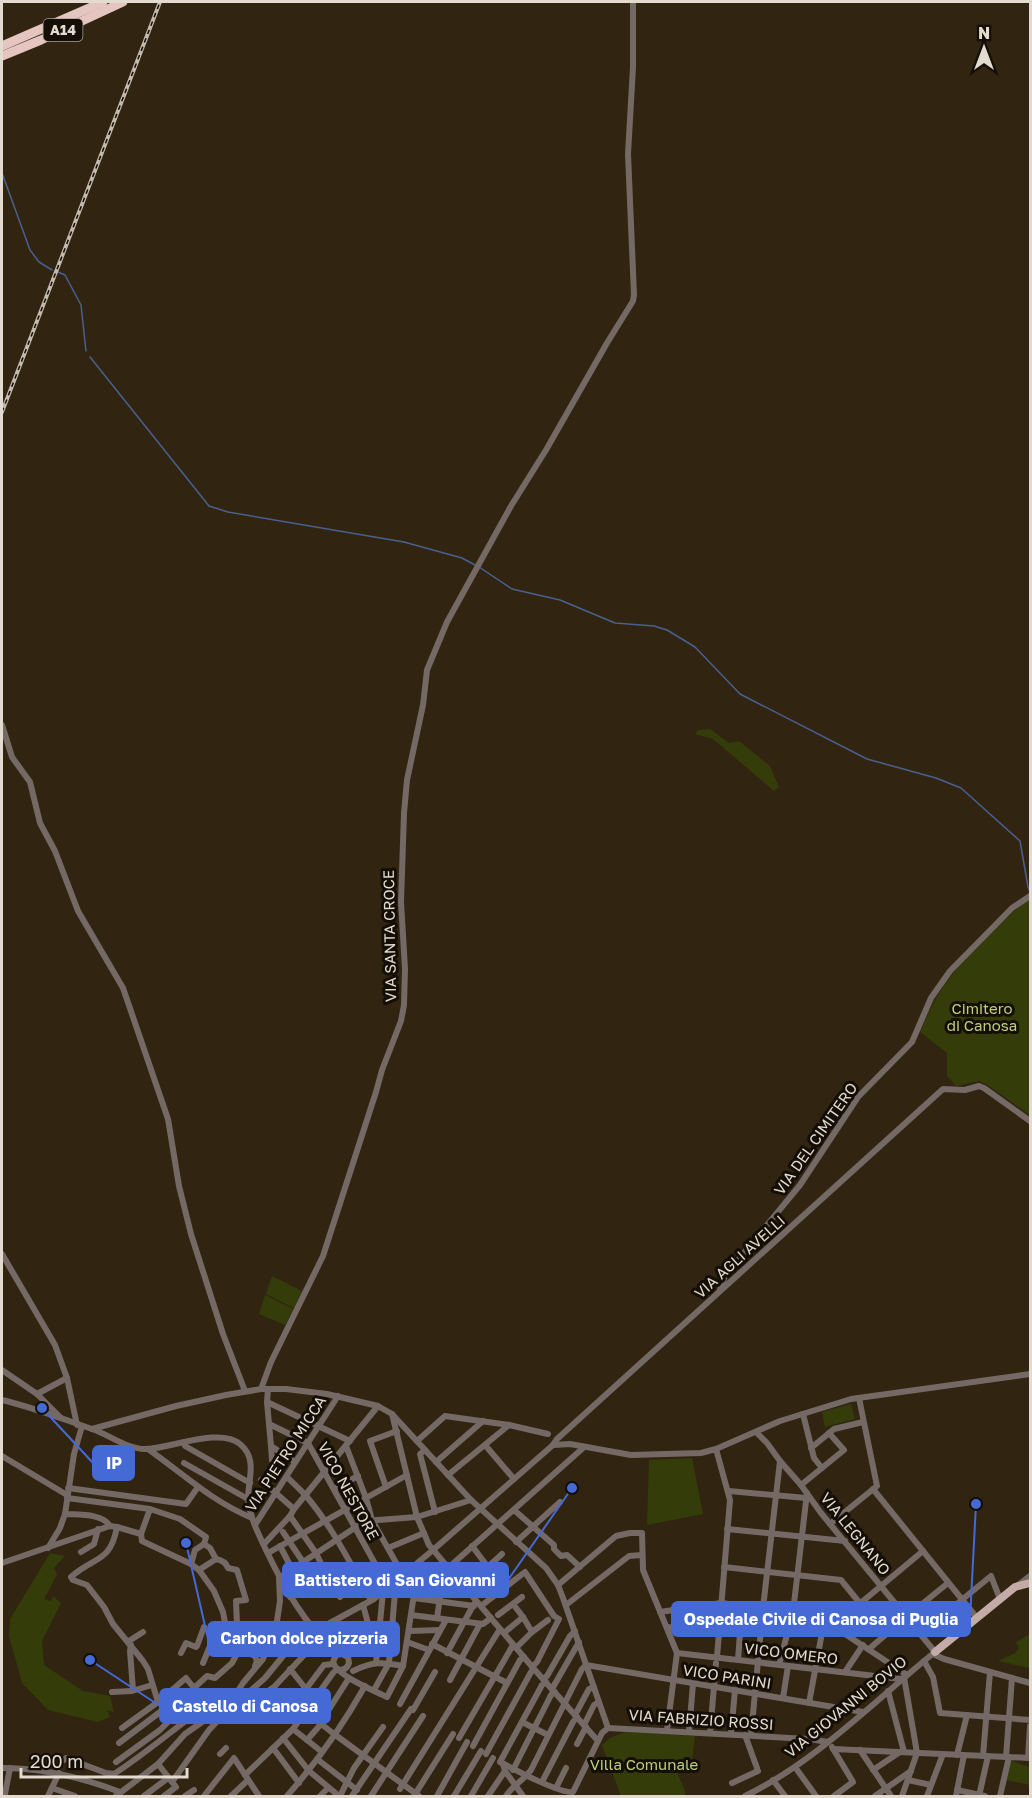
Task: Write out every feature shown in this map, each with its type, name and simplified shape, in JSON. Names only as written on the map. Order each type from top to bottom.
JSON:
[{"type":"highway","name":"A14","points":[[2,46],[103,2]]},
{"type":"highway","name":"A14","points":[[2,56],[123,2]]},
{"type":"main road","points":[[1015,1587],[1030,1582]]},
{"type":"main road","name":"VIA GIOVANNI BOVIO","points":[[934,1653],[1015,1587]]},
{"type":"street","name":"VIA SANTA CROCE","points":[[272,1460],[265,1389],[271,1362],[323,1256],[382,1070],[401,1021],[405,993],[401,864],[407,780],[422,711],[427,670],[447,622],[511,506],[633,301],[628,154],[633,67],[633,2]]},
{"type":"street","points":[[2,725],[12,757],[30,782],[40,823],[55,851],[78,911],[123,988],[168,1119],[191,1234],[223,1334],[245,1391]]},
{"type":"street","name":"VIA DEL CIMITERO","points":[[719,1293],[725,1276],[800,1185],[858,1097],[912,1042],[931,998],[950,971],[1012,908],[1030,896]]},
{"type":"street","name":"VIA AGLI AVELLI","points":[[243,1702],[260,1697],[274,1687],[330,1623],[385,1590],[481,1509],[943,1089],[965,1090],[979,1086],[1030,1121]]},
{"type":"street","points":[[2,1254],[55,1345],[80,1426],[65,1514],[48,1548]]},
{"type":"street","points":[[2,1370],[37,1394],[62,1420]]},
{"type":"street","points":[[553,1445],[563,1444],[615,1454],[649,1456],[701,1453],[716,1449],[780,1421],[859,1398],[1030,1374]]},
{"type":"street","points":[[37,1394],[67,1378]]},
{"type":"street","points":[[92,1429],[176,1406],[265,1389],[286,1389],[338,1396],[378,1406],[392,1414],[471,1500],[546,1568],[558,1585],[608,1728],[602,1733],[573,1792],[569,1793],[513,1770],[499,1761]]},
{"type":"street","name":"VIA PIETRO MICCA","points":[[253,1522],[277,1493],[338,1396]]},
{"type":"street","points":[[830,1524],[877,1486],[859,1398]]},
{"type":"street","points":[[2,1400],[92,1429],[136,1448],[148,1449],[224,1438],[238,1442],[251,1459],[248,1499],[253,1522],[290,1598],[319,1637],[336,1655]]},
{"type":"street","points":[[267,1402],[318,1426],[348,1444],[372,1520],[403,1575]]},
{"type":"street","points":[[264,1544],[290,1516],[378,1406]]},
{"type":"street","points":[[392,1414],[417,1517],[433,1550],[477,1604],[598,1741]]},
{"type":"street","points":[[803,1414],[814,1458],[822,1468]]},
{"type":"street","points":[[417,1441],[445,1416],[509,1425],[548,1434]]},
{"type":"street","points":[[436,1462],[483,1421]]},
{"type":"street","points":[[811,1448],[834,1429],[863,1422]]},
{"type":"street","name":"VICO NESTORE","points":[[269,1424],[308,1443],[355,1527],[385,1590]]},
{"type":"street","points":[[448,1475],[509,1425]]},
{"type":"street","points":[[386,1487],[370,1442],[397,1431]]},
{"type":"street","name":"VIA LEGNANO","points":[[756,1432],[801,1485],[806,1496],[934,1653]]},
{"type":"street","points":[[801,1485],[844,1450],[829,1433]]},
{"type":"street","points":[[184,1442],[185,1446],[250,1483]]},
{"type":"street","points":[[485,1445],[514,1479]]},
{"type":"street","points":[[271,1446],[295,1462]]},
{"type":"street","points":[[437,1618],[447,1566],[583,1448]]},
{"type":"street","points":[[148,1449],[198,1486],[253,1522]]},
{"type":"street","points":[[710,1733],[730,1500],[716,1449]]},
{"type":"street","points":[[425,1450],[420,1454],[435,1512]]},
{"type":"street","points":[[2,1456],[67,1497],[150,1509],[180,1518],[206,1538],[204,1544],[195,1550],[191,1564]]},
{"type":"street","points":[[732,1783],[757,1770],[748,1735],[756,1694],[762,1608],[780,1461]]},
{"type":"street","points":[[184,1463],[248,1499]]},
{"type":"street","points":[[268,1553],[407,1475]]},
{"type":"street","points":[[334,1490],[358,1476]]},
{"type":"street","points":[[287,1477],[306,1495],[337,1539],[371,1600]]},
{"type":"street","points":[[261,1480],[294,1509]]},
{"type":"street","points":[[68,1488],[186,1504],[198,1486]]},
{"type":"street","points":[[873,1489],[977,1618]]},
{"type":"street","points":[[729,1491],[806,1496],[793,1612],[779,1665]]},
{"type":"street","points":[[279,1578],[365,1521],[417,1517],[471,1500]]},
{"type":"street","points":[[516,1542],[560,1502]]},
{"type":"street","points":[[150,1509],[141,1534],[142,1541],[199,1570],[214,1591],[223,1612],[227,1634],[240,1648],[255,1656],[257,1661],[254,1670]]},
{"type":"street","points":[[514,1510],[554,1545],[554,1549],[561,1556],[567,1555],[579,1567]]},
{"type":"street","points":[[65,1514],[102,1518],[114,1526],[141,1534]]},
{"type":"street","points":[[290,1516],[316,1553],[340,1597]]},
{"type":"street","points":[[2,1563],[98,1529],[114,1526]]},
{"type":"street","points":[[114,1526],[114,1541],[108,1552],[71,1577],[87,1585],[104,1607],[113,1624],[130,1643],[148,1670],[158,1702]]},
{"type":"street","points":[[81,1552],[94,1545],[98,1529]]},
{"type":"street","points":[[727,1529],[845,1541]]},
{"type":"street","points":[[283,1532],[314,1583]]},
{"type":"street","points":[[388,1548],[424,1533]]},
{"type":"street","points":[[558,1585],[616,1536],[642,1533],[643,1570],[677,1653],[667,1730]]},
{"type":"street","points":[[204,1544],[210,1548],[216,1559]]},
{"type":"street","points":[[280,1546],[292,1569]]},
{"type":"street","points":[[472,1546],[488,1567]]},
{"type":"street","points":[[833,1626],[923,1551]]},
{"type":"street","points":[[465,1588],[502,1554]]},
{"type":"street","points":[[566,1605],[629,1556],[642,1555]]},
{"type":"street","points":[[199,1570],[216,1559],[222,1560],[228,1568],[237,1570],[246,1600],[236,1601],[237,1624],[225,1624]]},
{"type":"street","points":[[335,1667],[349,1678],[387,1697],[403,1666],[419,1562]]},
{"type":"street","points":[[724,1567],[841,1580],[885,1634]]},
{"type":"street","points":[[447,1653],[477,1604],[525,1572],[554,1619]]},
{"type":"street","points":[[290,1598],[327,1576]]},
{"type":"street","points":[[920,1634],[991,1576],[1000,1599]]},
{"type":"street","points":[[1015,1587],[1030,1576]]},
{"type":"street","points":[[164,1797],[208,1730],[216,1723],[263,1659],[277,1621],[280,1601],[279,1578]]},
{"type":"street","points":[[374,1690],[389,1663],[396,1581]]},
{"type":"street","points":[[417,1582],[442,1585]]},
{"type":"street","points":[[844,1672],[866,1647],[948,1583]]},
{"type":"street","points":[[376,1663],[385,1590]]},
{"type":"street","points":[[498,1616],[522,1597]]},
{"type":"street","points":[[414,1598],[477,1604]]},
{"type":"street","points":[[660,1612],[721,1603],[793,1612],[833,1626],[866,1647],[904,1677],[917,1753],[902,1797]]},
{"type":"street","points":[[513,1604],[532,1632]]},
{"type":"street","points":[[363,1605],[369,1627]]},
{"type":"street","points":[[738,1660],[742,1606]]},
{"type":"street","points":[[411,1615],[480,1624],[491,1618]]},
{"type":"street","points":[[401,1787],[502,1631],[523,1617]]},
{"type":"street","points":[[306,1712],[387,1772],[401,1787],[416,1796],[515,1646],[532,1632],[554,1619]]},
{"type":"street","points":[[454,1797],[537,1662],[554,1619]]},
{"type":"street","points":[[400,1704],[446,1620]]},
{"type":"street","points":[[809,1703],[824,1623]]},
{"type":"street","points":[[450,1680],[480,1624]]},
{"type":"street","points":[[181,1653],[186,1643],[197,1646],[204,1627]]},
{"type":"street","points":[[667,1627],[706,1632]]},
{"type":"street","points":[[203,1663],[217,1629]]},
{"type":"street","points":[[409,1631],[441,1630]]},
{"type":"street","points":[[471,1797],[499,1761],[575,1631]]},
{"type":"street","points":[[133,1690],[130,1643],[143,1632]]},
{"type":"street","points":[[407,1642],[447,1653],[507,1683]]},
{"type":"street","points":[[513,1770],[579,1642]]},
{"type":"street","points":[[116,1762],[160,1730],[192,1698],[194,1688],[207,1676],[215,1678],[232,1664],[240,1648]]},
{"type":"street","name":"VICO OMERO","points":[[677,1653],[717,1660],[738,1660],[904,1677]]},
{"type":"street","points":[[934,1653],[944,1659],[1030,1683]]},
{"type":"street","name":"VIA GIOVANNI BOVIO","points":[[746,1797],[757,1794],[773,1780],[795,1767],[828,1742],[934,1653]]},
{"type":"street","points":[[336,1655],[345,1655],[358,1682]]},
{"type":"street","points":[[231,1797],[306,1712],[333,1673],[335,1667],[333,1660],[336,1655]]},
{"type":"street","points":[[2,1768],[68,1774],[118,1794],[158,1764],[185,1734],[210,1717],[243,1702],[248,1693],[266,1678],[283,1656]]},
{"type":"street","points":[[437,1797],[520,1660],[524,1657]]},
{"type":"street","points":[[924,1661],[933,1677],[940,1713],[1030,1720]]},
{"type":"street","points":[[279,1715],[307,1690],[324,1665],[345,1669],[349,1663]]},
{"type":"street","points":[[353,1671],[369,1663],[403,1666]]},
{"type":"street","points":[[506,1797],[515,1784],[527,1775],[586,1665]]},
{"type":"street","name":"VICO PARINI","points":[[586,1665],[863,1712]]},
{"type":"street","points":[[783,1698],[788,1666]]},
{"type":"street","points":[[290,1669],[306,1689]]},
{"type":"street","points":[[293,1729],[307,1740],[347,1782],[354,1793],[412,1710],[435,1672]]},
{"type":"street","points":[[967,1715],[956,1793],[981,1796],[990,1672]]},
{"type":"street","points":[[122,1728],[186,1678],[194,1688]]},
{"type":"street","points":[[307,1740],[349,1678]]},
{"type":"street","points":[[1000,1797],[1008,1757],[1008,1718],[1012,1678]]},
{"type":"street","points":[[689,1731],[693,1684]]},
{"type":"street","points":[[112,1692],[152,1685]]},
{"type":"street","points":[[287,1797],[320,1756],[348,1716],[365,1686]]},
{"type":"street","points":[[542,1782],[589,1689],[594,1687]]},
{"type":"street","points":[[731,1734],[735,1690]]},
{"type":"street","points":[[888,1691],[902,1752]]},
{"type":"street","points":[[64,1760],[69,1758],[114,1774],[221,1695]]},
{"type":"street","points":[[234,1697],[243,1702]]},
{"type":"street","points":[[577,1744],[594,1705],[599,1702]]},
{"type":"street","points":[[119,1743],[172,1703]]},
{"type":"street","points":[[255,1720],[278,1703]]},
{"type":"street","points":[[371,1797],[423,1716]]},
{"type":"street","points":[[210,1717],[216,1723]]},
{"type":"street","points":[[522,1722],[548,1735]]},
{"type":"street","points":[[833,1749],[1029,1758],[1030,1726]]},
{"type":"street","points":[[283,1738],[309,1771],[340,1797],[363,1755],[383,1727]]},
{"type":"street","name":"VIA FABRIZIO ROSSI","points":[[608,1728],[689,1731],[828,1742]]},
{"type":"street","points":[[828,1742],[853,1782],[834,1797]]},
{"type":"street","points":[[220,1754],[226,1748]]},
{"type":"street","points":[[273,1748],[299,1783]]},
{"type":"street","points":[[860,1750],[891,1797]]},
{"type":"street","points":[[873,1770],[902,1752]]},
{"type":"street","points":[[927,1797],[942,1754]]},
{"type":"street","points":[[204,1797],[234,1758],[259,1797]]},
{"type":"street","points":[[499,1761],[523,1797]]},
{"type":"street","points":[[158,1764],[172,1782]]},
{"type":"street","points":[[795,1767],[816,1797]]},
{"type":"street","points":[[5,1794],[10,1768]]},
{"type":"street","points":[[556,1788],[566,1768]]},
{"type":"street","points":[[488,1797],[505,1771]]},
{"type":"street","points":[[875,1797],[911,1771]]},
{"type":"street","points":[[48,1797],[58,1773]]},
{"type":"street","points":[[773,1780],[785,1797]]},
{"type":"street","points":[[908,1780],[931,1785]]},
{"type":"street","points":[[144,1797],[172,1782]]},
{"type":"street","points":[[52,1788],[75,1797]]},
{"type":"street","points":[[320,1797],[328,1788]]},
{"type":"street","points":[[185,1797],[194,1790]]},
{"type":"green space","points":[[710,729],[729,743],[739,741],[770,766],[779,787],[774,791],[713,739],[695,734],[698,730]]},
{"type":"green space","name":"Cimitero di Canosa","points":[[1030,899],[1030,1115],[979,1081],[956,1086],[947,1076],[947,1053],[920,1032],[932,1005],[964,959],[990,932]]},
{"type":"green space","points":[[272,1276],[302,1291],[294,1308],[266,1294]]},
{"type":"green space","points":[[265,1295],[293,1309],[285,1325],[259,1314]]},
{"type":"green space","points":[[851,1404],[855,1419],[825,1427],[822,1412]]},
{"type":"green space","points":[[692,1458],[703,1514],[647,1525],[649,1460]]},
{"type":"green space","points":[[50,1553],[65,1556],[54,1568],[57,1575],[44,1599],[51,1601],[53,1596],[61,1603],[42,1641],[44,1665],[83,1691],[110,1696],[114,1712],[107,1710],[110,1717],[98,1722],[48,1710],[22,1683],[9,1636],[10,1619]]},
{"type":"green space","points":[[1030,1634],[1030,1668],[998,1661],[1015,1653],[1019,1648],[1016,1642]]},
{"type":"green space","name":"Villa Comunale","points":[[625,1732],[695,1736],[692,1761],[675,1767],[685,1796],[621,1796],[602,1745],[610,1738]]},
{"type":"green space","points":[[1011,1761],[1030,1767],[1030,1785],[1006,1780]]},
{"type":"waterway","points":[[2,173],[30,250],[39,262],[52,270]]},
{"type":"waterway","points":[[58,272],[65,275],[81,305],[86,351]]},
{"type":"waterway","points":[[90,357],[209,506],[228,512],[404,542],[462,558],[475,565]]},
{"type":"waterway","points":[[479,567],[512,589],[560,600],[615,623],[654,626],[667,630],[695,647],[740,694],[867,759],[936,778],[961,788],[1020,841],[1030,892]]},
{"type":"railway","points":[[2,412],[160,2]]},
{"type":"place","name":"IP","points":[[42,1408]]},
{"type":"place","name":"Battistero di San Giovanni","points":[[572,1488]]},
{"type":"place","name":"Ospedale Civile di Canosa di Puglia","points":[[976,1504]]},
{"type":"place","name":"Carbon dolce pizzeria","points":[[186,1543]]},
{"type":"place","name":"Castello di Canosa","points":[[90,1660]]}]
